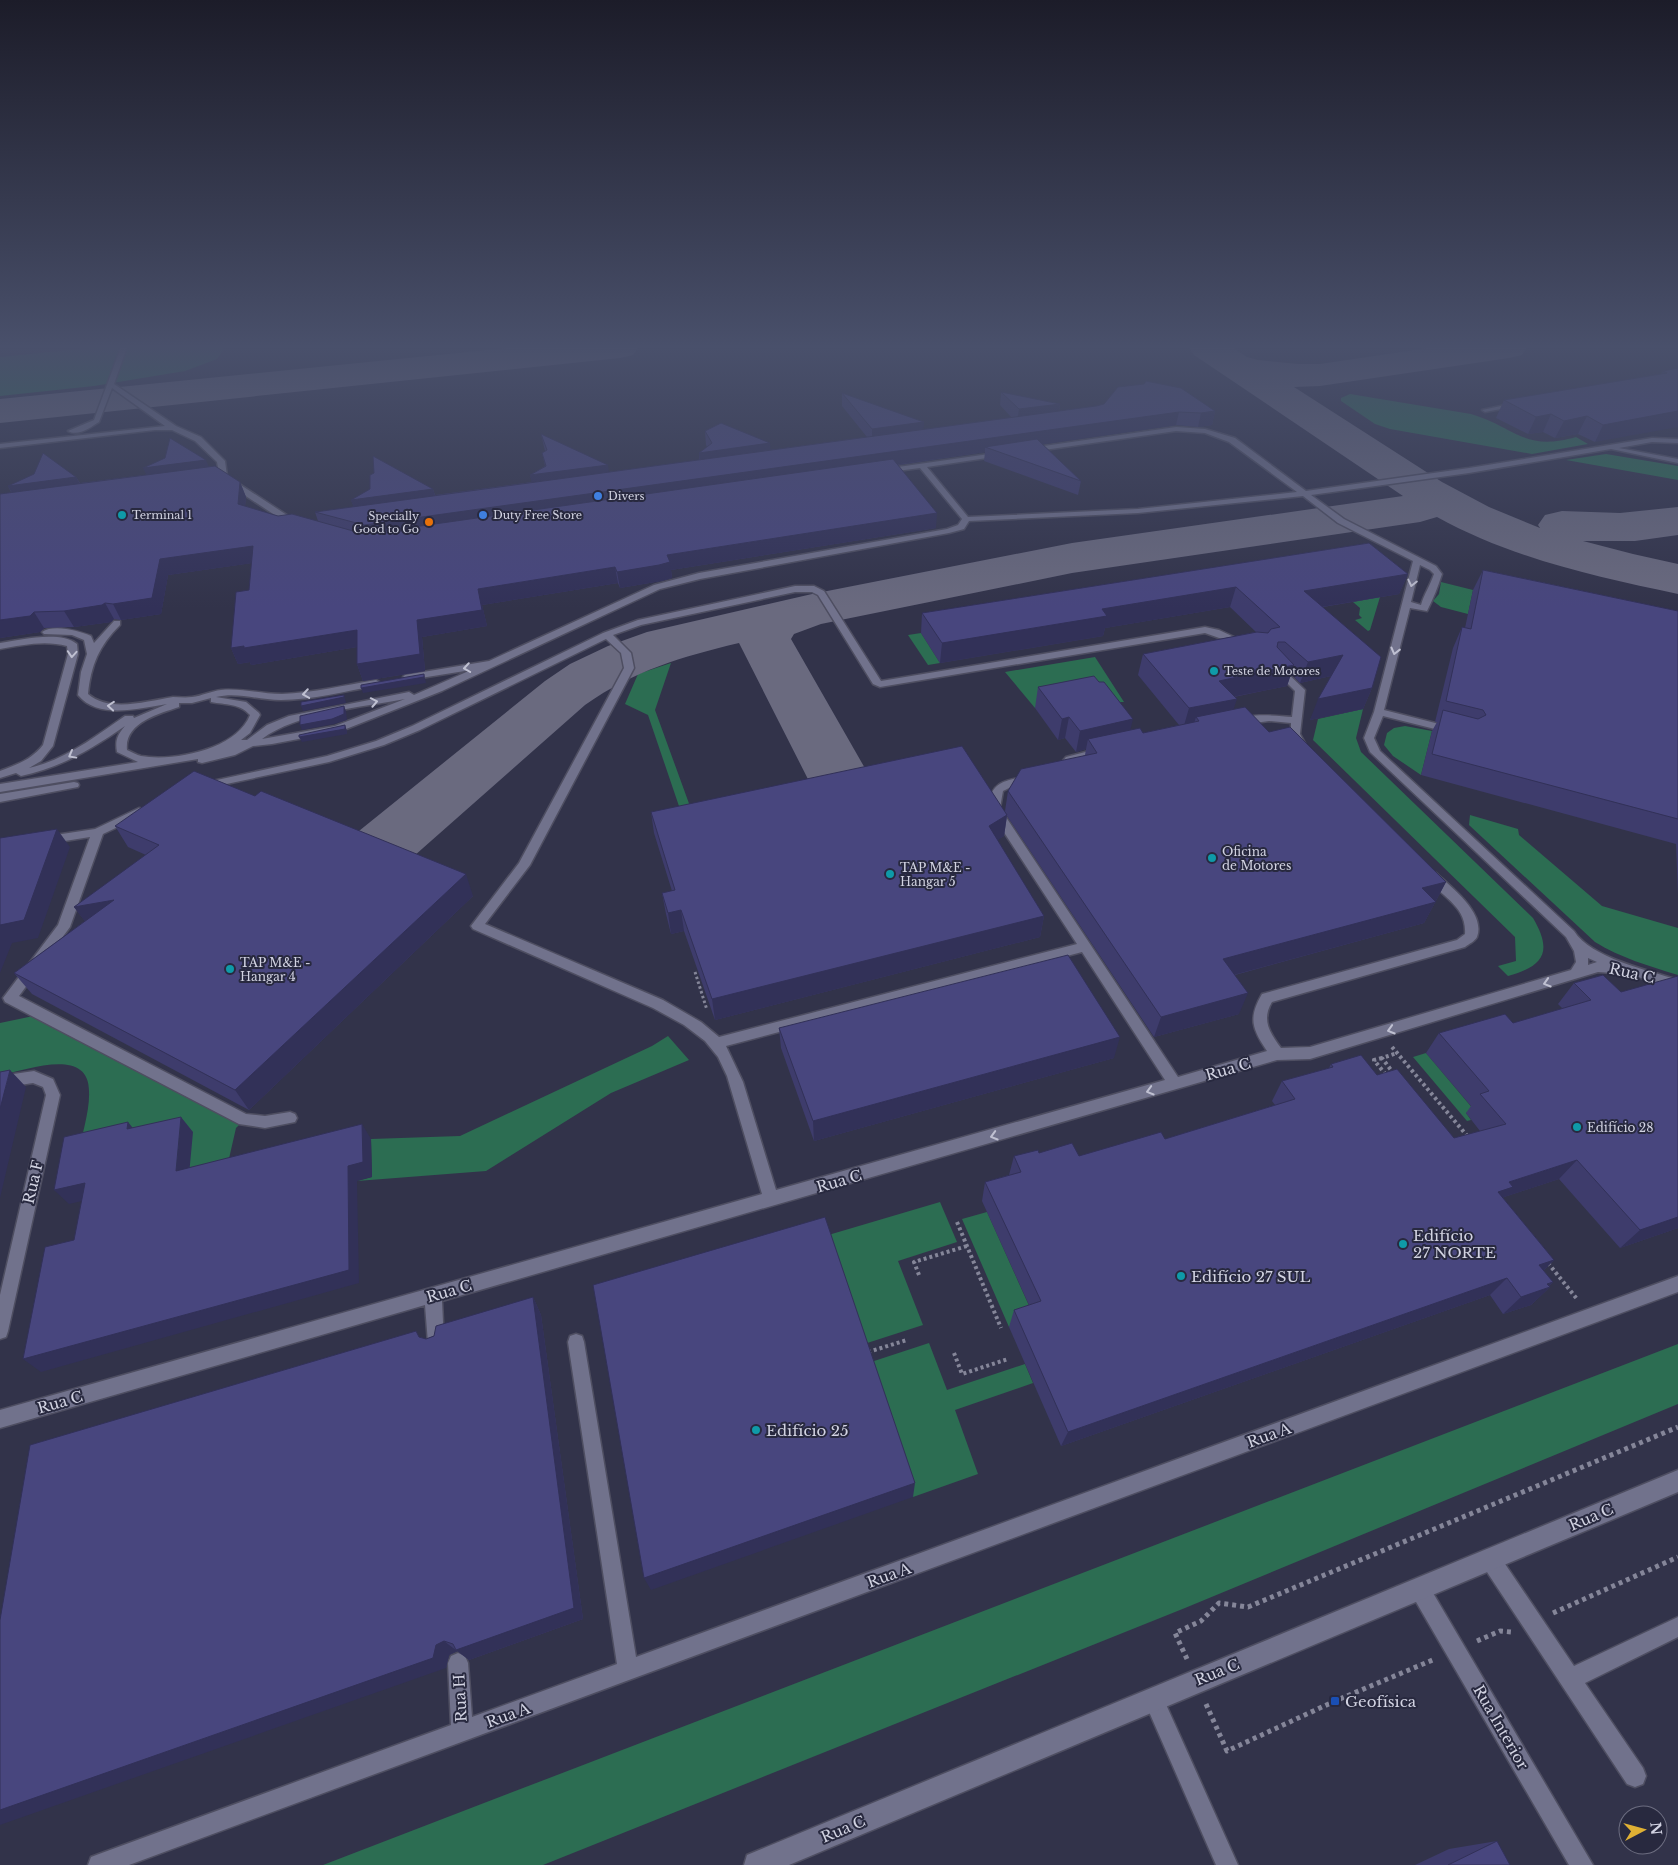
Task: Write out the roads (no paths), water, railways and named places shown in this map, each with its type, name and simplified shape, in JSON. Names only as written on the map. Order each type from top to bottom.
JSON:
[{"type":"street","name":"Rua C","points":[[756,1865],[1153,1698],[1678,1481]]},
{"type":"lane","points":[[0,439],[44,434]]},
{"type":"lane","points":[[0,446],[103,434]]},
{"type":"lane","points":[[186,434],[198,439],[221,461],[223,476]]},
{"type":"lane","points":[[1023,451],[1141,434]]},
{"type":"lane","points":[[1219,434],[1232,440],[1341,521],[1433,568],[1438,574],[1433,591],[1428,596],[1424,608],[1407,604]]},
{"type":"lane","points":[[966,519],[1082,515],[1163,509],[1374,485],[1652,440],[1678,440]]},
{"type":"lane","points":[[1605,448],[1678,461]]},
{"type":"lane","points":[[873,473],[1014,452]]},
{"type":"lane","points":[[922,466],[966,519]]},
{"type":"lane","points":[[214,478],[223,476],[298,524]]},
{"type":"lane","points":[[225,745],[247,744],[337,730],[439,689],[658,587],[699,576],[948,531],[961,527],[966,519]]},
{"type":"lane","points":[[1386,552],[1396,550]]},
{"type":"lane","points":[[1417,561],[1379,712],[1369,738],[1375,752],[1590,953],[1622,968]]},
{"type":"lane","points":[[195,787],[323,760],[380,743],[416,728],[606,635],[638,623],[795,589],[809,588],[821,593],[876,682],[880,684],[1205,630],[1216,632],[1250,647]]},
{"type":"lane","points":[[91,653],[104,635],[117,623]]},
{"type":"lane","points":[[0,640],[54,631],[73,632],[88,638],[91,653],[83,695],[91,702],[105,706],[126,707],[176,700],[228,701],[250,708],[255,715],[253,723],[245,733],[225,745],[195,756],[0,788]]},
{"type":"lane","points":[[606,635],[616,641],[624,651],[630,663],[629,668],[524,865],[477,926],[658,1004],[686,1020],[717,1043],[738,1088],[771,1200]]},
{"type":"lane","points":[[0,646],[45,639],[60,640],[72,644],[73,654],[48,746],[29,764],[0,776]]},
{"type":"lane","points":[[166,761],[139,759],[122,752],[120,743],[123,732],[137,721],[153,713],[192,700],[220,694],[243,692],[279,697],[298,696],[491,664]]},
{"type":"lane","points":[[1275,666],[1302,694],[1296,739],[1314,758]]},
{"type":"lane","points":[[0,798],[210,759],[231,752],[247,744],[271,727],[293,718],[439,689]]},
{"type":"lane","points":[[0,776],[28,772],[61,761],[94,743],[135,714],[151,706],[176,700]]},
{"type":"lane","points":[[1379,712],[1460,733]]},
{"type":"lane","points":[[1225,726],[1269,718],[1297,721]]},
{"type":"lane","points":[[1109,749],[1070,759],[1060,770],[1048,775],[1007,783],[994,795],[994,808],[1174,1084]]},
{"type":"lane","points":[[29,842],[98,832],[148,808]]},
{"type":"lane","points":[[98,832],[64,927],[10,998],[234,1116],[248,1122],[265,1122],[290,1118]]},
{"type":"lane","points":[[1277,1054],[1262,1032],[1259,1021],[1258,1012],[1267,998],[1461,944],[1471,936],[1472,922],[1468,912],[1426,870]]},
{"type":"lane","points":[[1570,934],[1580,951],[1583,963],[1575,974]]},
{"type":"lane","points":[[717,1043],[1086,948]]},
{"type":"lane","name":"Rua C","points":[[0,1419],[1277,1054],[1310,1053],[1381,1033],[1598,967],[1622,968],[1678,985]]},
{"type":"lane","name":"Rua F","points":[[0,1082],[34,1076],[48,1083],[53,1095],[0,1331]]},
{"type":"lane","name":"Rua A","points":[[99,1865],[1678,1284]]},
{"type":"lane","points":[[433,1296],[436,1346]]},
{"type":"lane","points":[[576,1342],[628,1671]]},
{"type":"lane","points":[[1490,1559],[1635,1776]]},
{"type":"lane","name":"Rua Interior","points":[[1419,1588],[1582,1865]]},
{"type":"lane","points":[[1570,1679],[1678,1626]]},
{"type":"lane","name":"Rua H","points":[[458,1663],[462,1732]]},
{"type":"lane","points":[[1153,1698],[1227,1865]]},
{"type":"place","name":"Divers","points":[[598,496]]},
{"type":"place","name":"Terminal 1","points":[[122,515]]},
{"type":"place","name":"Duty Free Store","points":[[483,515]]},
{"type":"place","name":"Specially Good to Go","points":[[429,522]]},
{"type":"place","name":"Teste de Motores","points":[[1214,671]]},
{"type":"place","name":"Oficina de Motores","points":[[1212,858]]},
{"type":"place","name":"TAP M&E - Hangar 5","points":[[890,874]]},
{"type":"place","name":"TAP M&E - Hangar 4","points":[[230,969]]},
{"type":"place","name":"Edifício 28","points":[[1577,1127]]},
{"type":"place","name":"Edifício 27 NORTE","points":[[1403,1244]]},
{"type":"place","name":"Edifício 27 SUL","points":[[1181,1276]]},
{"type":"place","name":"Edifício 25","points":[[756,1430]]},
{"type":"place","name":"Geofísica","points":[[1335,1701]]}]
